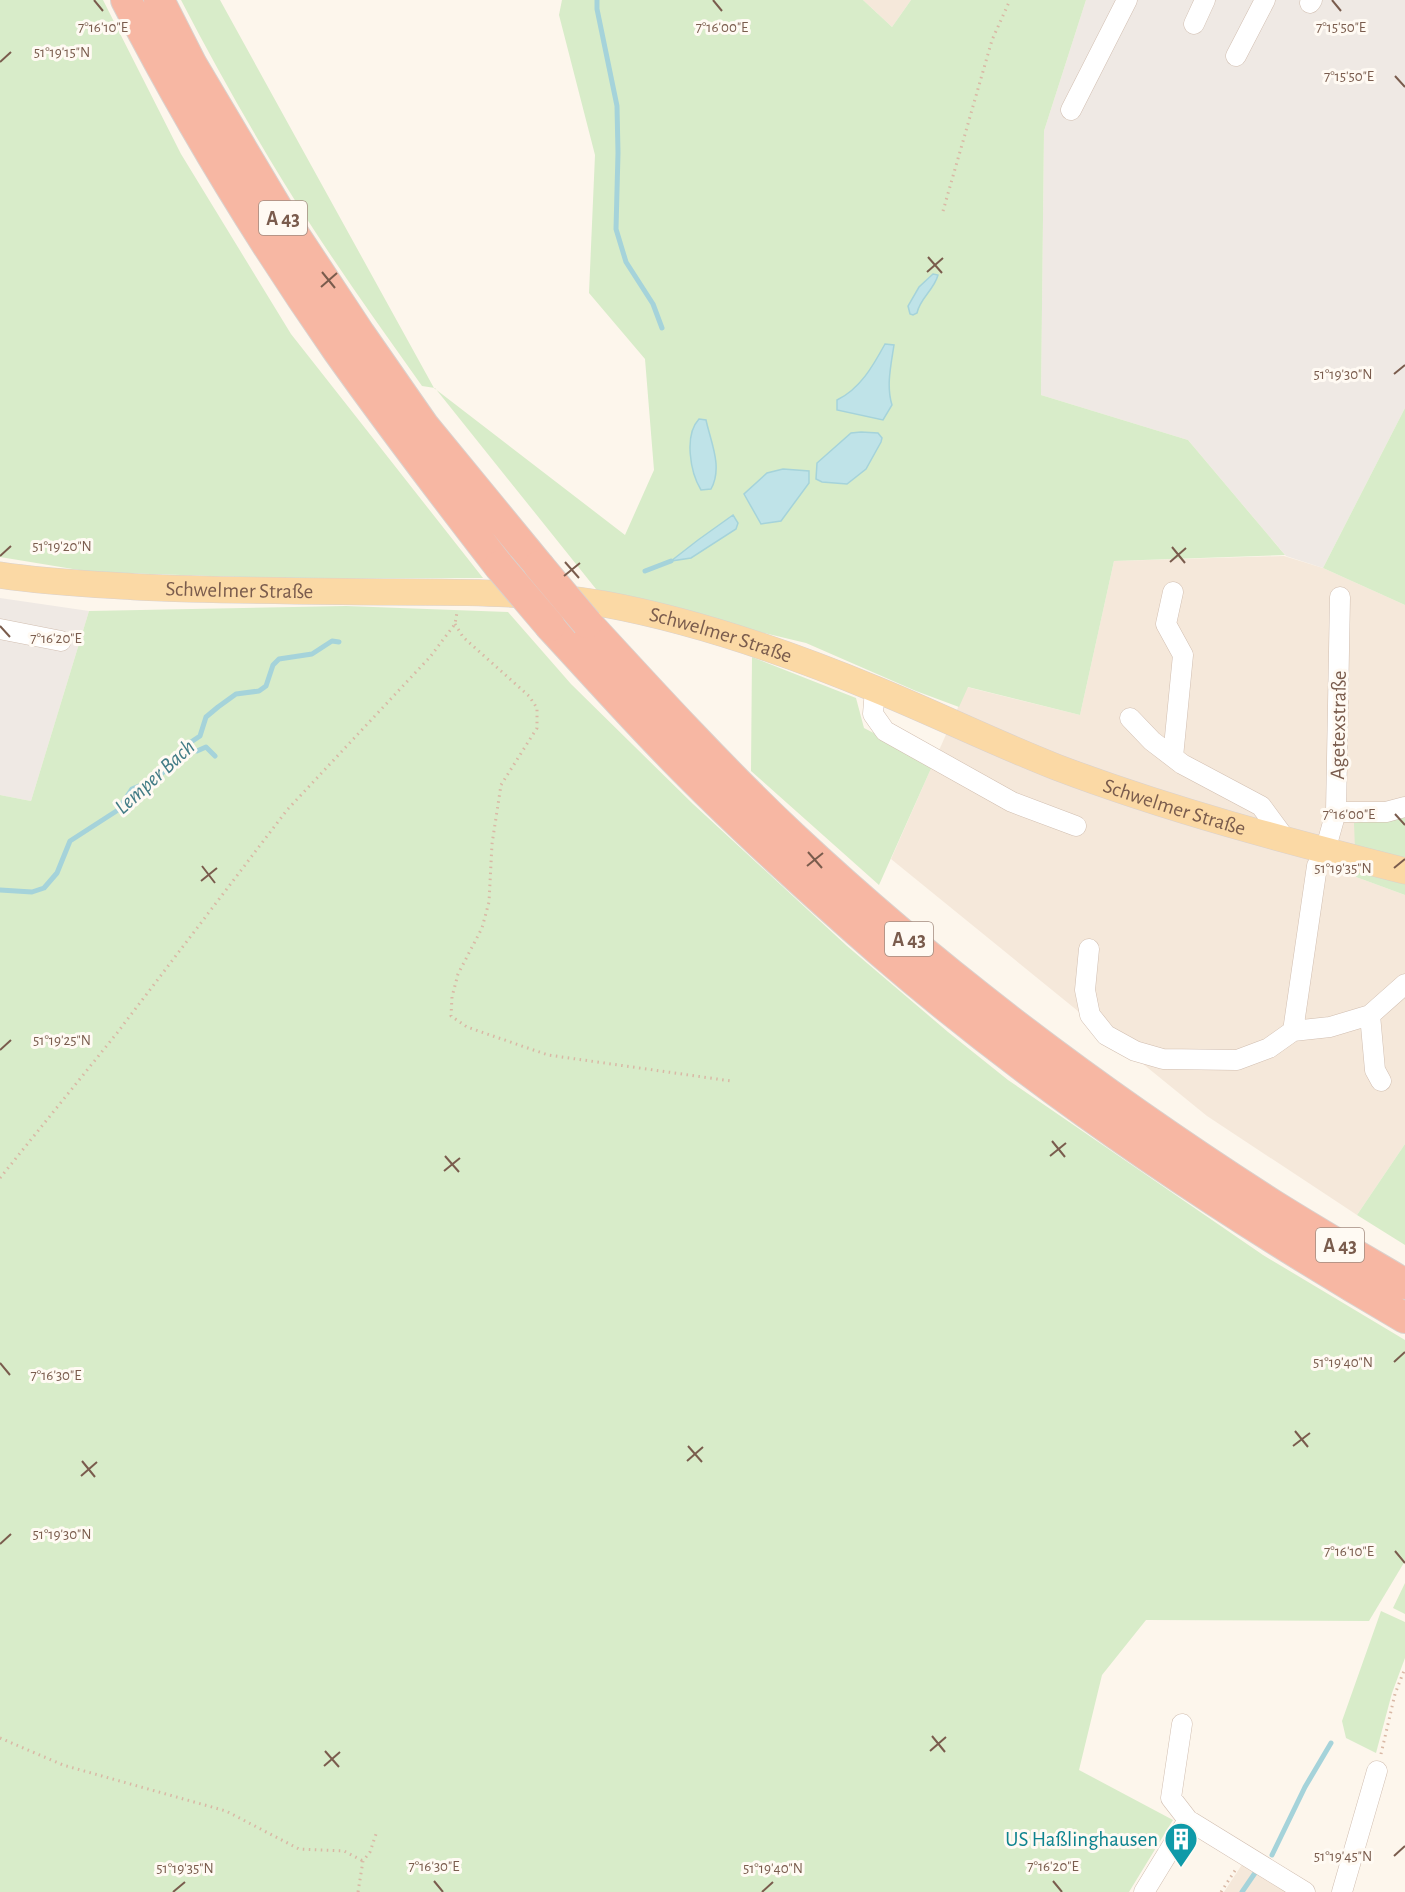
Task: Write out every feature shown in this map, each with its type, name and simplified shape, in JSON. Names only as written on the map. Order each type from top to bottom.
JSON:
[{"type":"highway","name":"A 43","points":[[126,0],[165,76],[256,228],[350,368],[499,566],[550,626],[672,757],[768,849],[883,953],[981,1033],[1122,1140],[1332,1275],[1405,1318]]},
{"type":"highway","name":"A 43","points":[[159,0],[192,65],[280,213],[424,426],[587,623],[712,759],[795,839],[916,945],[1011,1022],[1141,1117],[1274,1206],[1405,1284]]},
{"type":"main road","name":"Schwelmer Straße","points":[[0,575],[75,584],[188,589],[490,593],[602,604],[656,615],[718,632],[875,689],[1034,758],[1129,794],[1325,851],[1405,871]]},
{"type":"street","points":[[1071,110],[1127,0]]},
{"type":"street","points":[[1194,24],[1205,0]]},
{"type":"street","points":[[1236,56],[1265,0]]},
{"type":"street","points":[[1173,592],[1166,624],[1183,655],[1173,757]]},
{"type":"street","name":"Agetexstraße","points":[[1293,1031],[1317,866],[1325,851],[1336,812],[1340,597]]},
{"type":"street","points":[[0,629],[61,641]]},
{"type":"street","points":[[875,689],[873,714],[885,731],[1012,802],[1076,826]]},
{"type":"street","points":[[1130,718],[1152,741],[1173,757],[1261,806],[1286,840]]},
{"type":"street","points":[[1336,812],[1386,812],[1405,807]]},
{"type":"street","points":[[1089,949],[1085,990],[1090,1015],[1106,1035],[1135,1052],[1163,1059],[1237,1060],[1269,1048],[1293,1031],[1330,1027],[1370,1015],[1405,984]]},
{"type":"street","points":[[1370,1015],[1375,1070],[1382,1081]]},
{"type":"street","points":[[1182,1724],[1171,1798],[1188,1820],[1305,1892]]},
{"type":"street","points":[[1342,1892],[1377,1771]]},
{"type":"street","points":[[1144,1892],[1188,1820]]},
{"type":"path","points":[[943,211],[992,40],[1010,0]]},
{"type":"path","points":[[0,1178],[117,1033],[288,810],[430,657],[455,624],[460,592]]},
{"type":"path","points":[[455,624],[463,637],[529,696],[537,708],[537,728],[501,785],[492,844],[489,902],[482,928],[458,974],[452,997],[451,1016],[467,1027],[548,1056],[732,1081]]},
{"type":"path","points":[[1377,1771],[1395,1694],[1405,1668]]},
{"type":"path","points":[[0,1738],[63,1765],[226,1811],[299,1849],[344,1851],[363,1861]]},
{"type":"path","points":[[358,1892],[363,1861],[370,1852],[377,1831]]},
{"type":"path","points":[[1221,1892],[1245,1855]]},
{"type":"shaded area","points":[[863,0],[911,0],[892,27]]},
{"type":"shaded area","points":[[1086,0],[1405,0],[1405,408],[1323,568],[1286,556],[1188,440],[1041,395],[1044,131]]},
{"type":"shaded area","points":[[1284,556],[1323,568],[1405,605],[1405,817],[1356,877],[1405,895],[1405,1144],[1357,1215],[1207,1116],[891,859],[967,687],[1080,715],[1114,561]]},
{"type":"shaded area","points":[[0,598],[89,611],[31,801],[0,795]]},
{"type":"shaded area","points":[[1243,1863],[1293,1892],[1224,1892]]},
{"type":"green space","points":[[0,0],[103,0],[181,154],[291,334],[483,578],[298,579],[91,572],[0,557]]},
{"type":"green space","points":[[181,0],[220,0],[434,388],[422,386],[316,233],[246,118]]},
{"type":"green space","points":[[562,0],[863,0],[892,27],[911,0],[1086,0],[1044,131],[1041,395],[1188,440],[1285,555],[1114,561],[1080,715],[968,687],[959,707],[916,691],[806,643],[600,594],[437,390],[625,535],[654,470],[645,359],[589,293],[595,155],[559,15]]},
{"type":"green space","points":[[1405,408],[1405,605],[1323,568]]},
{"type":"green space","points":[[346,606],[508,612],[571,684],[693,804],[847,946],[948,1032],[1008,1080],[1263,1255],[1405,1340],[1405,1561],[1369,1621],[1146,1620],[1102,1675],[1079,1770],[1173,1820],[1129,1892],[0,1892],[0,795],[31,801],[89,611]]},
{"type":"green space","points":[[752,657],[856,698],[864,728],[933,764],[879,885],[751,771]]},
{"type":"green space","points":[[1405,816],[1405,895],[1356,877],[1354,823]]},
{"type":"green space","points":[[1405,1144],[1405,1245],[1357,1215]]},
{"type":"green space","points":[[1405,1583],[1405,1614],[1393,1608]]},
{"type":"green space","points":[[1381,1611],[1405,1622],[1405,1658],[1392,1693],[1376,1753],[1346,1738],[1342,1721]]},
{"type":"water","points":[[933,274],[938,275],[917,313],[910,314],[908,306],[919,287]]},
{"type":"water","points":[[885,344],[894,345],[889,383],[892,405],[883,420],[837,410],[837,400],[853,390],[859,383]]},
{"type":"water","points":[[699,419],[706,420],[716,464],[711,489],[701,490],[694,474],[690,454],[691,434]]},
{"type":"water","points":[[851,433],[878,433],[882,438],[866,469],[847,484],[822,482],[816,479],[817,463]]},
{"type":"water","points":[[783,469],[809,471],[809,483],[781,521],[761,524],[744,494],[767,473]]},
{"type":"water","points":[[733,515],[738,523],[736,529],[691,558],[671,561],[698,540]]},
{"type":"waterway","points":[[597,0],[617,106],[616,229],[626,262],[653,304],[662,328]]},
{"type":"waterway","name":"Lemper Bach","points":[[645,571],[671,561]]},
{"type":"waterway","name":"Lemper Bach","points":[[0,890],[32,892],[44,888],[57,873],[70,841],[118,810],[132,789],[151,781],[175,764],[182,748],[200,736],[206,717],[236,694],[259,691],[266,686],[273,665],[279,659],[312,654],[332,641],[339,642]]},
{"type":"waterway","points":[[182,748],[197,751],[206,747],[215,756]]},
{"type":"waterway","points":[[1272,1855],[1305,1787],[1331,1743]]},
{"type":"waterway","points":[[1242,1892],[1255,1873]]},
{"type":"place","name":"US Haßlinghausen","points":[[1181,1868]]}]
